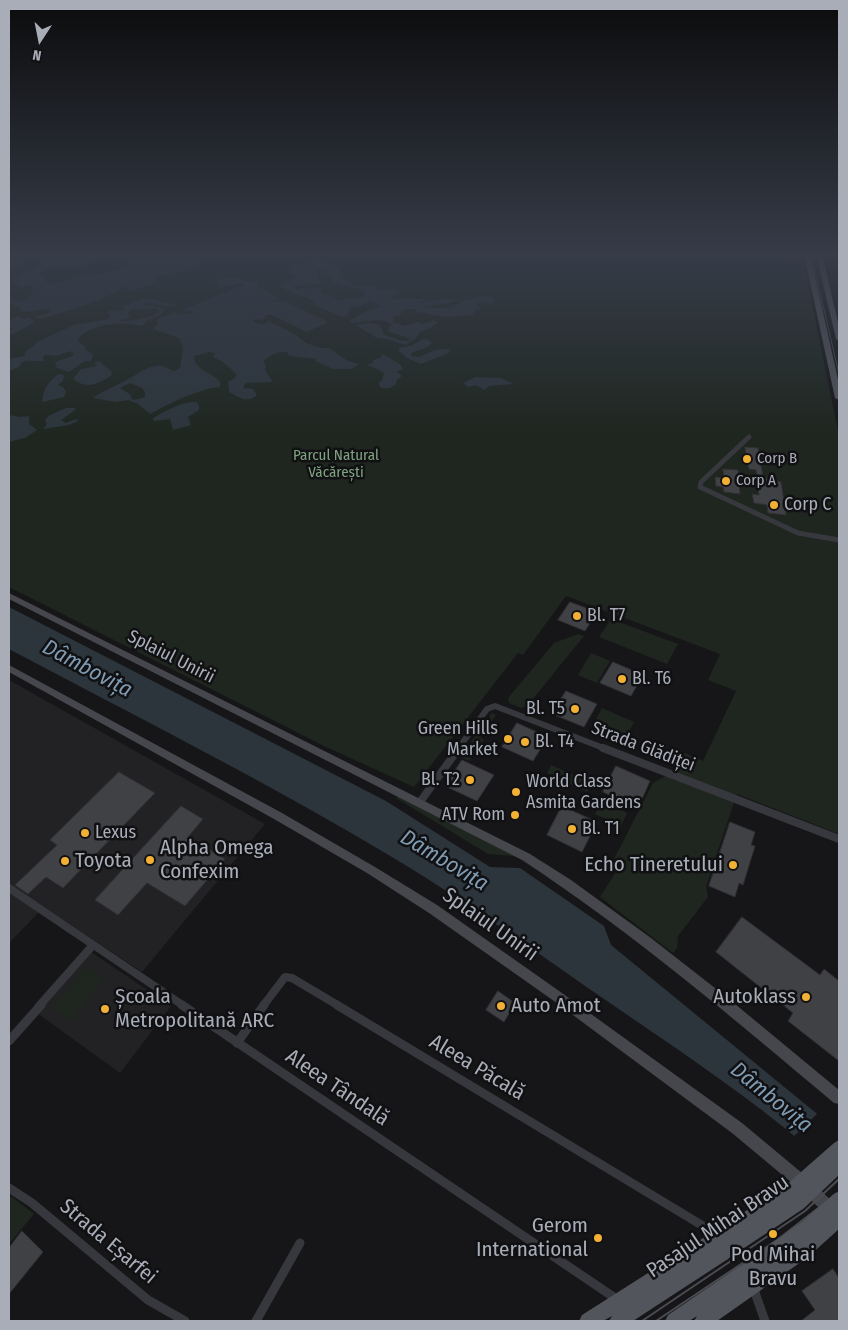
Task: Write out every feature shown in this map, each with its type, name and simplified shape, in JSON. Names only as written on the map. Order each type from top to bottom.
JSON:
[{"type":"main road","points":[[820,316],[839,398]]},
{"type":"main road","points":[[837,316],[839,339]]},
{"type":"main road","name":"Splaiul Unirii","points":[[9,596],[518,852],[580,892],[668,958],[839,1098]]},
{"type":"main road","name":"Splaiul Unirii","points":[[9,668],[247,799],[397,886],[475,938],[674,1081],[748,1137],[803,1183],[839,1218]]},
{"type":"main road","points":[[588,1321],[720,1236],[769,1207],[803,1183],[839,1148]]},
{"type":"main road","name":"Pasajul Mihai Bravu","points":[[618,1321],[799,1202],[839,1164]]},
{"type":"main road","points":[[674,1321],[807,1228],[839,1200]]},
{"type":"main road","points":[[703,1321],[802,1251],[839,1218]]},
{"type":"street","points":[[749,437],[701,482],[700,487],[798,533],[839,540]]},
{"type":"street","name":"Strada Glădiței","points":[[420,802],[487,709],[495,706],[839,839]]},
{"type":"street","name":"Aleea Tândală","points":[[9,888],[619,1301]]},
{"type":"street","points":[[9,1041],[93,945]]},
{"type":"street","name":"Aleea Păcală","points":[[237,1043],[282,979],[285,977],[292,978],[720,1236]]},
{"type":"street","name":"Strada Eșarfei","points":[[9,1188],[32,1203],[148,1300],[186,1321]]},
{"type":"street","points":[[256,1321],[300,1243]]},
{"type":"street","points":[[752,1286],[765,1321]]},
{"type":"shaded area","points":[[9,680],[265,824],[142,972],[44,907],[9,943]]},
{"type":"shaded area","name":"Școala Metropolitană ARC","points":[[91,952],[171,1006],[120,1073],[37,1013]]},
{"type":"green space","name":"Parcul Natural Văcărești","points":[[9,316],[814,316],[839,436],[839,834],[737,794],[706,886],[708,897],[678,936],[677,948],[673,953],[600,897],[616,872],[614,859],[653,783],[676,770],[685,753],[703,761],[736,691],[708,680],[720,654],[566,596],[523,655],[518,653],[414,787],[326,747],[9,587]]},
{"type":"green space","points":[[611,619],[678,644],[667,664],[599,637]]},
{"type":"green space","points":[[578,634],[584,636],[528,705],[521,708],[509,703],[508,698],[554,643]]},
{"type":"green space","points":[[591,653],[610,661],[597,683],[578,675]]},
{"type":"green space","points":[[602,708],[634,722],[625,739],[593,725]]},
{"type":"green space","points":[[492,713],[496,715],[480,737],[484,740],[469,761],[460,757]]},
{"type":"green space","points":[[551,765],[592,783],[587,792],[547,773]]},
{"type":"green space","points":[[400,793],[526,857],[488,854],[396,798]]},
{"type":"green space","points":[[602,801],[627,813],[621,826],[595,814]]},
{"type":"green space","points":[[87,966],[105,978],[70,1021],[51,1007]]},
{"type":"green space","points":[[11,1196],[34,1214],[9,1244],[9,1199]]},
{"type":"water","points":[[18,316],[24,319],[29,317],[35,322],[9,336],[13,328],[9,329],[9,320]]},
{"type":"water","points":[[38,316],[50,316],[41,319],[34,317]]},
{"type":"water","points":[[110,316],[130,316],[131,318],[120,320],[121,322],[159,316],[148,320],[142,326],[126,323],[106,325],[81,335],[77,341],[85,346],[84,348],[93,355],[91,361],[85,361],[69,372],[57,368],[55,362],[72,356],[74,354],[71,351],[56,356],[46,355],[43,357],[44,361],[22,362],[19,367],[9,371],[9,359],[24,356],[37,342],[74,325],[108,319]]},
{"type":"water","points":[[165,316],[266,316],[265,319],[254,320],[253,322],[262,325],[269,321],[296,335],[306,343],[321,348],[329,348],[348,361],[359,364],[352,369],[333,369],[315,361],[316,359],[291,356],[288,355],[288,352],[271,355],[263,362],[266,364],[265,370],[273,382],[246,383],[243,388],[253,389],[257,395],[246,399],[229,392],[228,382],[236,377],[236,374],[223,362],[213,357],[215,353],[209,352],[194,356],[195,361],[197,365],[218,380],[221,384],[219,387],[192,394],[150,414],[138,404],[128,400],[116,402],[93,398],[151,367],[161,366],[174,371],[180,368],[183,347],[179,338],[153,329],[158,324],[158,319]],"holes":[[[130,383],[142,388],[145,392],[145,397],[134,400],[131,398],[131,395],[120,388]]]},
{"type":"water","points":[[274,316],[316,316],[326,321],[326,323],[307,332]]},
{"type":"water","points":[[357,316],[394,316],[393,322],[404,326],[418,322],[422,324],[433,320],[438,322],[431,328],[421,331],[416,338],[406,345],[377,338],[356,325],[378,324],[383,330],[383,334],[402,341],[411,340],[389,332],[387,330],[392,324],[386,321],[352,323],[349,321]]},
{"type":"water","points":[[423,339],[428,339],[432,343],[428,347],[411,353],[411,356],[419,357],[435,350],[450,349],[449,353],[421,364],[407,358],[399,351],[399,348],[413,345]]},
{"type":"water","points":[[383,354],[400,364],[403,369],[397,372],[402,376],[390,388],[381,388],[378,383],[382,380],[384,373],[366,364],[373,363],[373,360],[380,358]]},
{"type":"water","points":[[99,361],[111,371],[112,375],[102,381],[88,385],[73,379],[81,369],[97,366],[94,363]]},
{"type":"water","points":[[59,374],[64,375],[63,381],[58,385],[63,387],[66,392],[64,397],[43,402],[43,394],[47,386]]},
{"type":"water","points":[[475,377],[501,378],[514,384],[489,386],[484,390],[476,385],[468,387],[463,383]]},
{"type":"water","points":[[190,402],[196,402],[199,405],[199,410],[188,417],[191,425],[173,430],[170,419],[154,421],[153,418],[161,413]]},
{"type":"water","points":[[66,408],[75,408],[75,410],[61,420],[66,423],[76,419],[78,421],[69,425],[43,429],[47,424],[45,420],[50,415]]},
{"type":"water","points":[[9,415],[29,416],[29,424],[37,430],[25,438],[9,442]]},
{"type":"water","name":"Dâmbovița","points":[[9,607],[386,801],[490,867],[520,868],[604,926],[611,945],[827,1122],[810,1149],[712,1073],[505,930],[397,860],[253,778],[9,649]]},
{"type":"pier","points":[[819,1112],[839,1129],[839,1179],[793,1137]]},
{"type":"building","points":[[745,447],[758,448],[763,477],[781,482],[786,515],[768,513],[767,505],[754,503],[752,494],[759,495],[756,470],[749,469]]},
{"type":"building","name":"Corp A","points":[[723,469],[738,470],[740,494],[724,492],[723,487],[716,486],[715,477],[724,478]]},
{"type":"building","name":"Bl. T7","points":[[570,602],[597,612],[585,631],[558,620]]},
{"type":"building","name":"Bl. T6","points":[[613,662],[643,675],[631,696],[600,683]]},
{"type":"building","name":"Bl. T5","points":[[566,691],[597,704],[584,727],[552,714]]},
{"type":"building","name":"Bl. T4","points":[[517,723],[548,737],[533,761],[502,747]]},
{"type":"building","name":"Bl. T2","points":[[462,760],[494,775],[477,801],[445,786]]},
{"type":"building","points":[[616,766],[650,781],[638,808],[603,792]]},
{"type":"building","points":[[119,772],[155,793],[63,888],[46,877],[28,894],[15,885],[57,845],[50,840]]},
{"type":"building","points":[[181,806],[203,819],[188,837],[225,859],[185,906],[147,883],[118,915],[95,900]]},
{"type":"building","name":"Bl. T1","points":[[562,806],[597,822],[582,852],[547,835]]},
{"type":"building","name":"Echo Tineretului","points":[[730,822],[755,832],[751,845],[755,846],[743,885],[739,883],[735,897],[709,886]]},
{"type":"building","name":"Autoklass","points":[[742,917],[820,975],[824,969],[839,981],[839,1061],[788,1021],[793,1013],[716,952]]},
{"type":"building","name":"Auto Amot","points":[[498,991],[515,1003],[504,1022],[486,1010]]},
{"type":"building","points":[[22,1231],[43,1252],[9,1294],[9,1248]]},
{"type":"building","points":[[833,1269],[839,1278],[839,1321],[801,1321],[815,1310],[802,1291]]},
{"type":"tram line","points":[[825,316],[839,374]]},
{"type":"tram line","points":[[642,1321],[805,1211],[839,1179]]},
{"type":"tram line","points":[[656,1321],[777,1240],[826,1202]]},
{"type":"place","name":"Corp B","points":[[747,459]]},
{"type":"place","name":"Corp A","points":[[726,481]]},
{"type":"place","name":"Corp C","points":[[774,505]]},
{"type":"place","name":"Bl. T7","points":[[577,616]]},
{"type":"place","name":"Bl. T6","points":[[622,679]]},
{"type":"place","name":"Bl. T5","points":[[575,709]]},
{"type":"place","name":"Green Hills Market","points":[[508,739]]},
{"type":"place","name":"Bl. T4","points":[[525,742]]},
{"type":"place","name":"Bl. T2","points":[[470,780]]},
{"type":"place","name":"World Class Asmita Gardens","points":[[516,792]]},
{"type":"place","name":"ATV Rom","points":[[515,815]]},
{"type":"place","name":"Bl. T1","points":[[572,829]]},
{"type":"place","name":"Lexus","points":[[85,833]]},
{"type":"place","name":"Alpha Omega Confexim","points":[[150,860]]},
{"type":"place","name":"Toyota","points":[[65,861]]},
{"type":"place","name":"Echo Tineretului","points":[[733,865]]},
{"type":"place","name":"Autoklass","points":[[806,997]]},
{"type":"place","name":"Auto Amot","points":[[501,1006]]},
{"type":"place","name":"Școala Metropolitană ARC","points":[[105,1009]]},
{"type":"place","name":"Pod Mihai Bravu","points":[[773,1234]]},
{"type":"place","name":"Gerom International","points":[[598,1238]]}]
